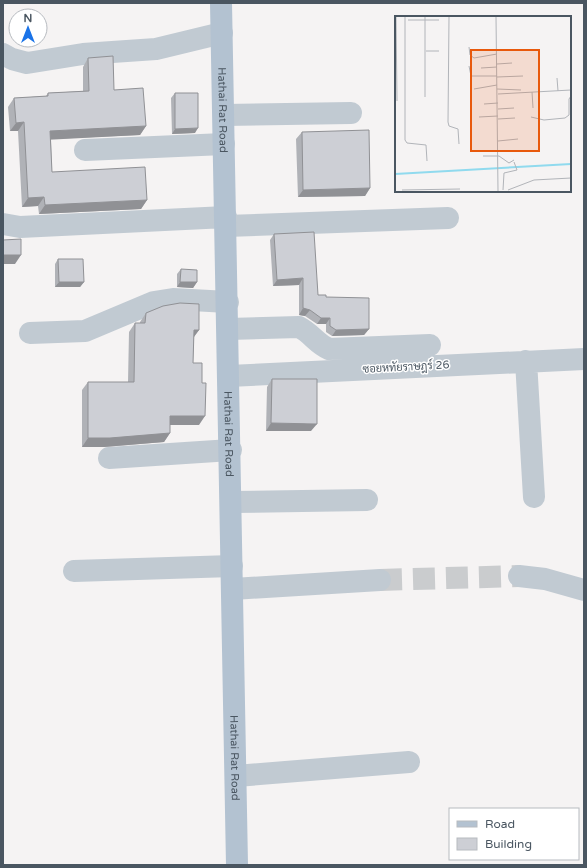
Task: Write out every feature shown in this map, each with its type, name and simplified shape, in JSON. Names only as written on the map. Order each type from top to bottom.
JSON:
[{"type":"main road","name":"Hathai Rat Road","points":[[222,3],[237,865]]},
{"type":"street","points":[[3,54],[12,59],[27,63],[83,54],[156,49],[222,33]]},
{"type":"street","points":[[224,115],[351,113]]},
{"type":"street","points":[[85,150],[224,144]]},
{"type":"street","points":[[3,224],[20,227],[448,218]]},
{"type":"street","points":[[30,333],[85,331],[154,302],[173,299],[228,302]]},
{"type":"street","points":[[228,329],[299,327],[305,330],[321,346],[329,349],[430,345]]},
{"type":"street","name":"ซอยหทัยราษฎร์ 26","points":[[229,376],[584,359]]},
{"type":"street","points":[[526,361],[534,497]]},
{"type":"street","points":[[109,458],[230,450]]},
{"type":"street","points":[[231,502],[367,500]]},
{"type":"street","points":[[74,571],[232,566]]},
{"type":"street","points":[[519,576],[545,579],[584,590]]},
{"type":"street","points":[[233,588],[380,580]]},
{"type":"street","points":[[236,776],[409,762]]},
{"type":"building","points":[[113,56],[114,90],[143,88],[146,126],[50,131],[52,172],[145,167],[147,200],[45,205],[44,197],[28,198],[24,122],[16,123],[14,98],[48,96],[48,93],[89,91],[88,58]]},
{"type":"building","points":[[175,93],[198,93],[198,128],[175,129]]},
{"type":"building","points":[[369,130],[370,188],[303,190],[302,132]]},
{"type":"building","points":[[314,232],[318,295],[326,295],[326,297],[369,298],[369,329],[336,330],[330,326],[330,318],[321,318],[310,310],[303,308],[303,278],[277,280],[274,234]]},
{"type":"building","points":[[21,239],[21,255],[3,255],[3,240]]},
{"type":"building","points":[[58,259],[83,259],[84,282],[59,282]]},
{"type":"building","points":[[181,269],[197,270],[197,282],[180,282]]},
{"type":"building","points":[[180,303],[199,304],[199,330],[194,330],[193,363],[202,363],[202,383],[206,383],[205,416],[170,416],[170,433],[110,438],[88,438],[88,382],[134,382],[135,323],[145,323],[146,313],[163,306]]},
{"type":"building","points":[[272,379],[317,379],[317,424],[271,423]]},
{"type":"tunnel","points":[[380,580],[519,576]]}]
